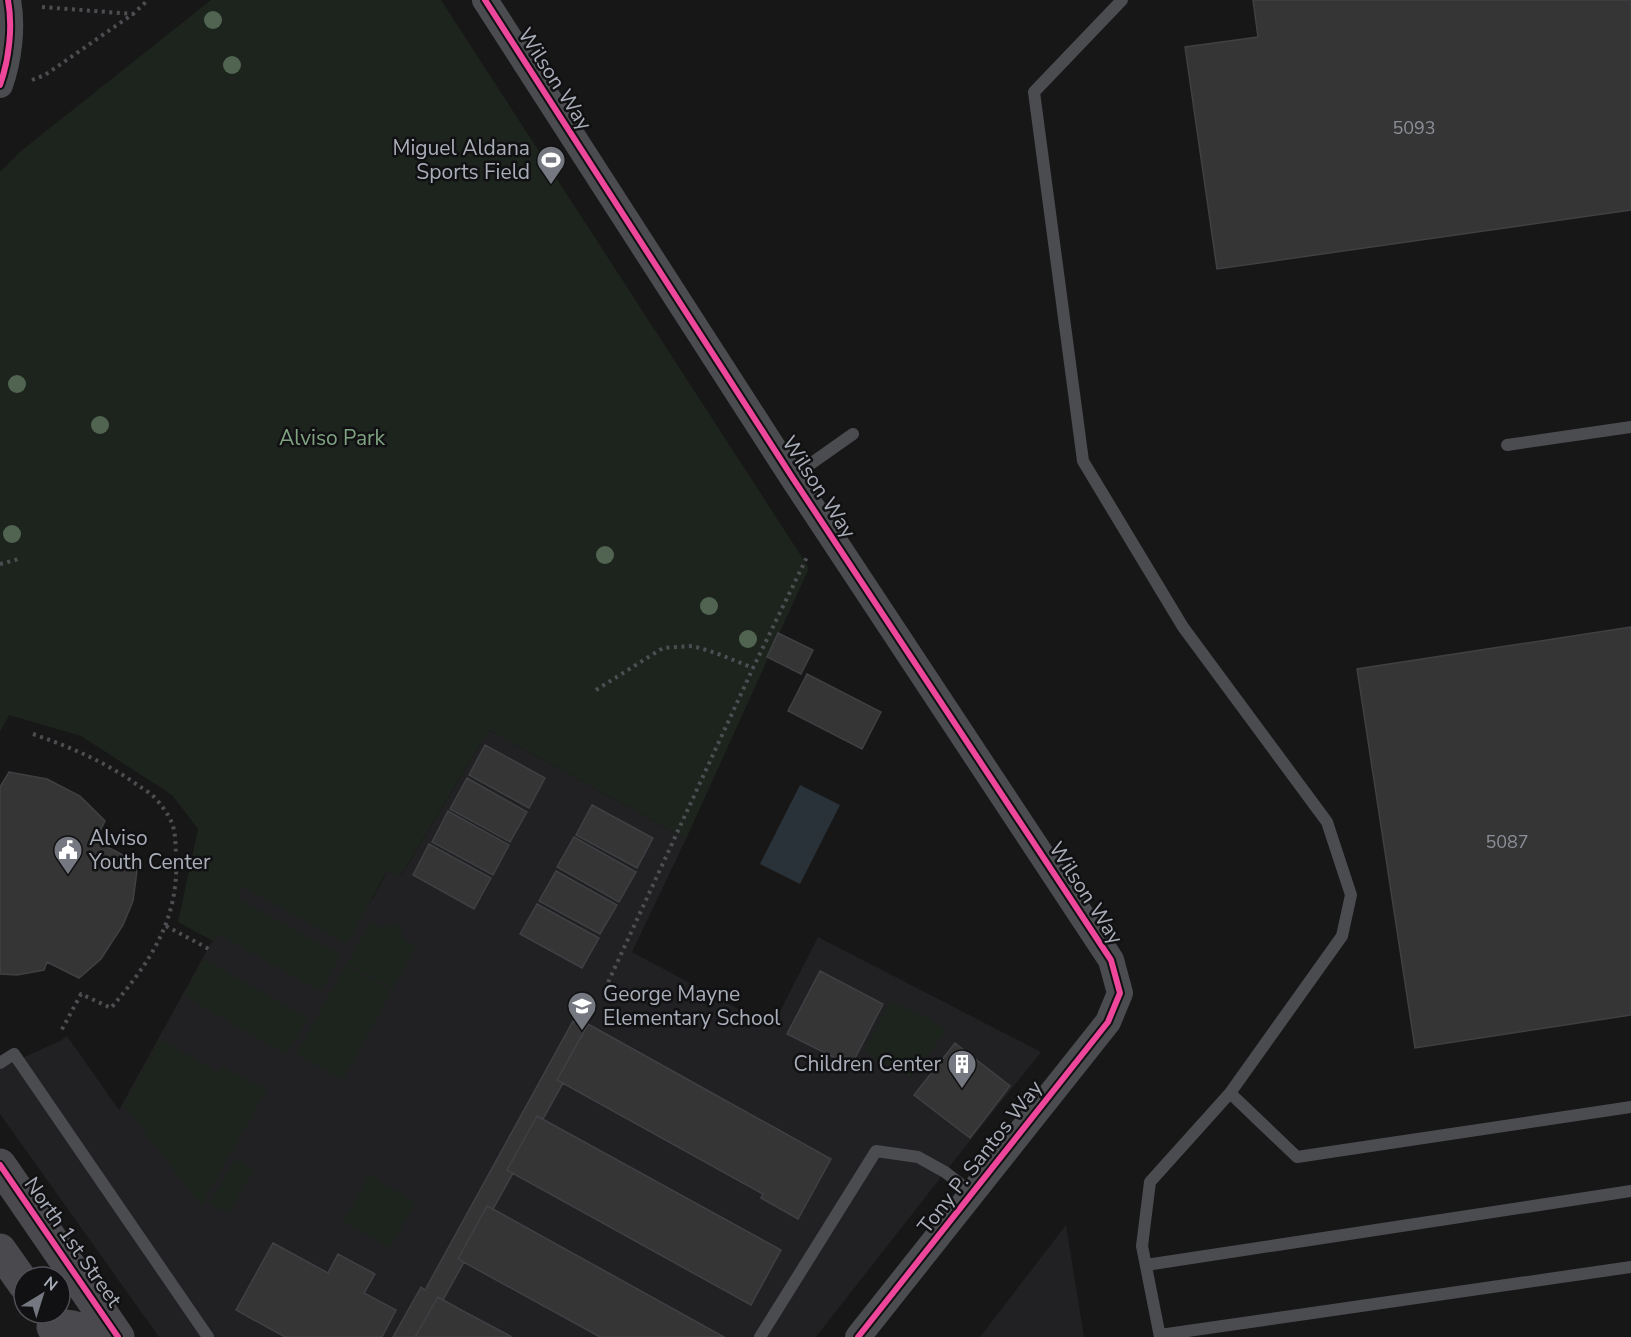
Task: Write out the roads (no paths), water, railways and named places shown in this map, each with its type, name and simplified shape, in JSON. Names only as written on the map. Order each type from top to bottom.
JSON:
[{"type":"main road","name":"North 1st Street","points":[[0,1165],[118,1337]]},
{"type":"main road","points":[[0,1250],[12,1267]]},
{"type":"main road","points":[[49,1328],[68,1324],[84,1331],[90,1337]]},
{"type":"street","points":[[0,85],[6,68],[10,12],[8,0]]},
{"type":"street","name":"Wilson Way","points":[[485,0],[792,477],[1111,960],[1120,993]]},
{"type":"street","name":"Tony P. Santos Way","points":[[858,1337],[1108,1022],[1120,993]]},
{"type":"lane","points":[[1122,0],[1034,92],[1083,461],[1183,627],[1327,822],[1351,895],[1341,936],[1230,1093],[1150,1182],[1142,1246],[1160,1336],[1631,1267]]},
{"type":"lane","points":[[1507,446],[1631,427]]},
{"type":"lane","points":[[792,477],[853,434]]},
{"type":"lane","points":[[0,1063],[14,1054],[208,1337]]},
{"type":"lane","points":[[1230,1093],[1297,1157],[1631,1107]]},
{"type":"lane","points":[[760,1337],[876,1151],[918,1157],[945,1172],[972,1193]]},
{"type":"lane","points":[[1146,1265],[1631,1191]]},
{"type":"place","name":"Miguel Aldana Sports Field","points":[[551,186]]},
{"type":"place","name":"Alviso Youth Center","points":[[68,876]]},
{"type":"place","name":"George Mayne Elementary School","points":[[582,1032]]},
{"type":"place","name":"Children Center","points":[[962,1090]]},
{"type":"park label","name":"Alviso Park","points":[[332,438]]}]
